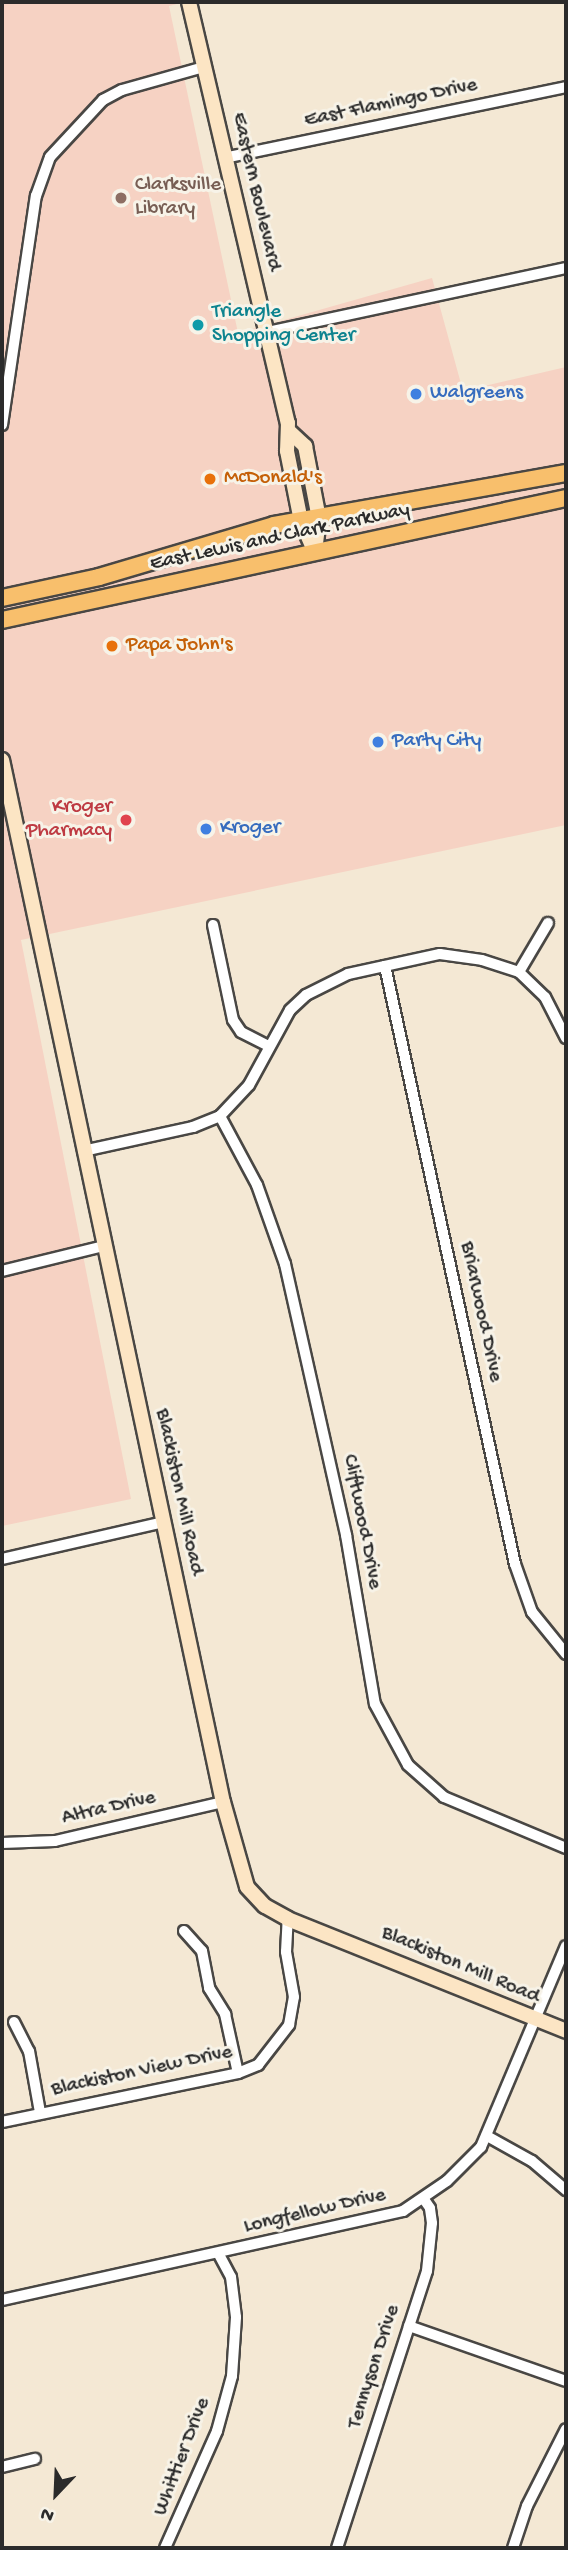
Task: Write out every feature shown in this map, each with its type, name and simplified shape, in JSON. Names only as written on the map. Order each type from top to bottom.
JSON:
[{"type":"main road","name":"Eastern Boulevard","points":[[189,2],[290,432],[287,451],[301,521],[314,552]]},
{"type":"main road","name":"Eastern Boulevard","points":[[290,432],[305,446],[319,519],[314,552]]},
{"type":"main road","name":"East Lewis and Clark Parkway","points":[[2,598],[99,577],[203,544],[301,521],[566,473]]},
{"type":"main road","name":"East Lewis and Clark Parkway","points":[[2,620],[566,498]]},
{"type":"main road","name":"Blackiston Mill Road","points":[[2,760],[223,1802],[249,1891],[265,1906],[288,1919],[566,2031]]},
{"type":"street","points":[[2,425],[36,196],[50,157],[103,100],[122,90],[204,67]]},
{"type":"street","name":"East Flamingo Drive","points":[[224,158],[566,87]]},
{"type":"street","points":[[267,332],[566,268]]},
{"type":"street","points":[[519,972],[548,923]]},
{"type":"street","points":[[213,925],[233,1020],[242,1032],[267,1045]]},
{"type":"street","points":[[83,1151],[193,1127],[220,1116],[248,1085],[267,1045],[306,995],[348,974],[440,954],[482,960],[519,972],[545,997],[566,1038]]},
{"type":"street","name":"Briarwood Drive","points":[[385,966],[515,1564],[532,1612],[566,1654]]},
{"type":"street","name":"Cliftwood Drive","points":[[220,1116],[257,1185],[285,1264],[346,1535],[375,1704],[408,1765],[444,1797],[566,1848]]},
{"type":"street","points":[[2,1271],[104,1246]]},
{"type":"street","points":[[2,1559],[163,1522]]},
{"type":"street","name":"Altra Drive","points":[[2,1843],[55,1841],[223,1802]]},
{"type":"street","name":"Blackiston View Drive","points":[[2,2122],[237,2073],[258,2065],[289,2025],[295,1997],[286,1952],[288,1919]]},
{"type":"street","points":[[184,1931],[201,1951],[209,1988],[225,2014],[237,2073]]},
{"type":"street","name":"Longfellow Drive","points":[[2,2300],[219,2254],[403,2211],[447,2181],[487,2136],[566,1946]]},
{"type":"street","points":[[14,2022],[29,2051],[40,2112]]},
{"type":"street","points":[[487,2136],[532,2161],[566,2190]]},
{"type":"street","name":"Tennyson Drive","points":[[337,2548],[427,2271],[432,2223],[430,2208],[423,2197]]},
{"type":"street","name":"Whittier Drive","points":[[165,2548],[217,2431],[232,2376],[236,2317],[231,2277],[219,2254]]},
{"type":"street","points":[[409,2326],[566,2381]]},
{"type":"street","points":[[513,2548],[527,2506],[566,2429]]},
{"type":"street","points":[[2,2467],[35,2459]]},
{"type":"shaded area","points":[[2,2],[185,2],[169,6],[238,333],[432,278],[463,391],[566,367],[566,825],[21,940],[131,1499],[2,1526]]},
{"type":"place","name":"Clarksville Library","points":[[121,198]]},
{"type":"place","name":"Triangle Shopping Center","points":[[198,325]]},
{"type":"place","name":"Walgreens","points":[[416,394]]},
{"type":"place","name":"McDonald's","points":[[210,479]]},
{"type":"place","name":"Papa John's","points":[[112,646]]},
{"type":"place","name":"Party City","points":[[378,742]]},
{"type":"place","name":"Kroger Pharmacy","points":[[126,820]]},
{"type":"place","name":"Kroger","points":[[206,829]]}]
